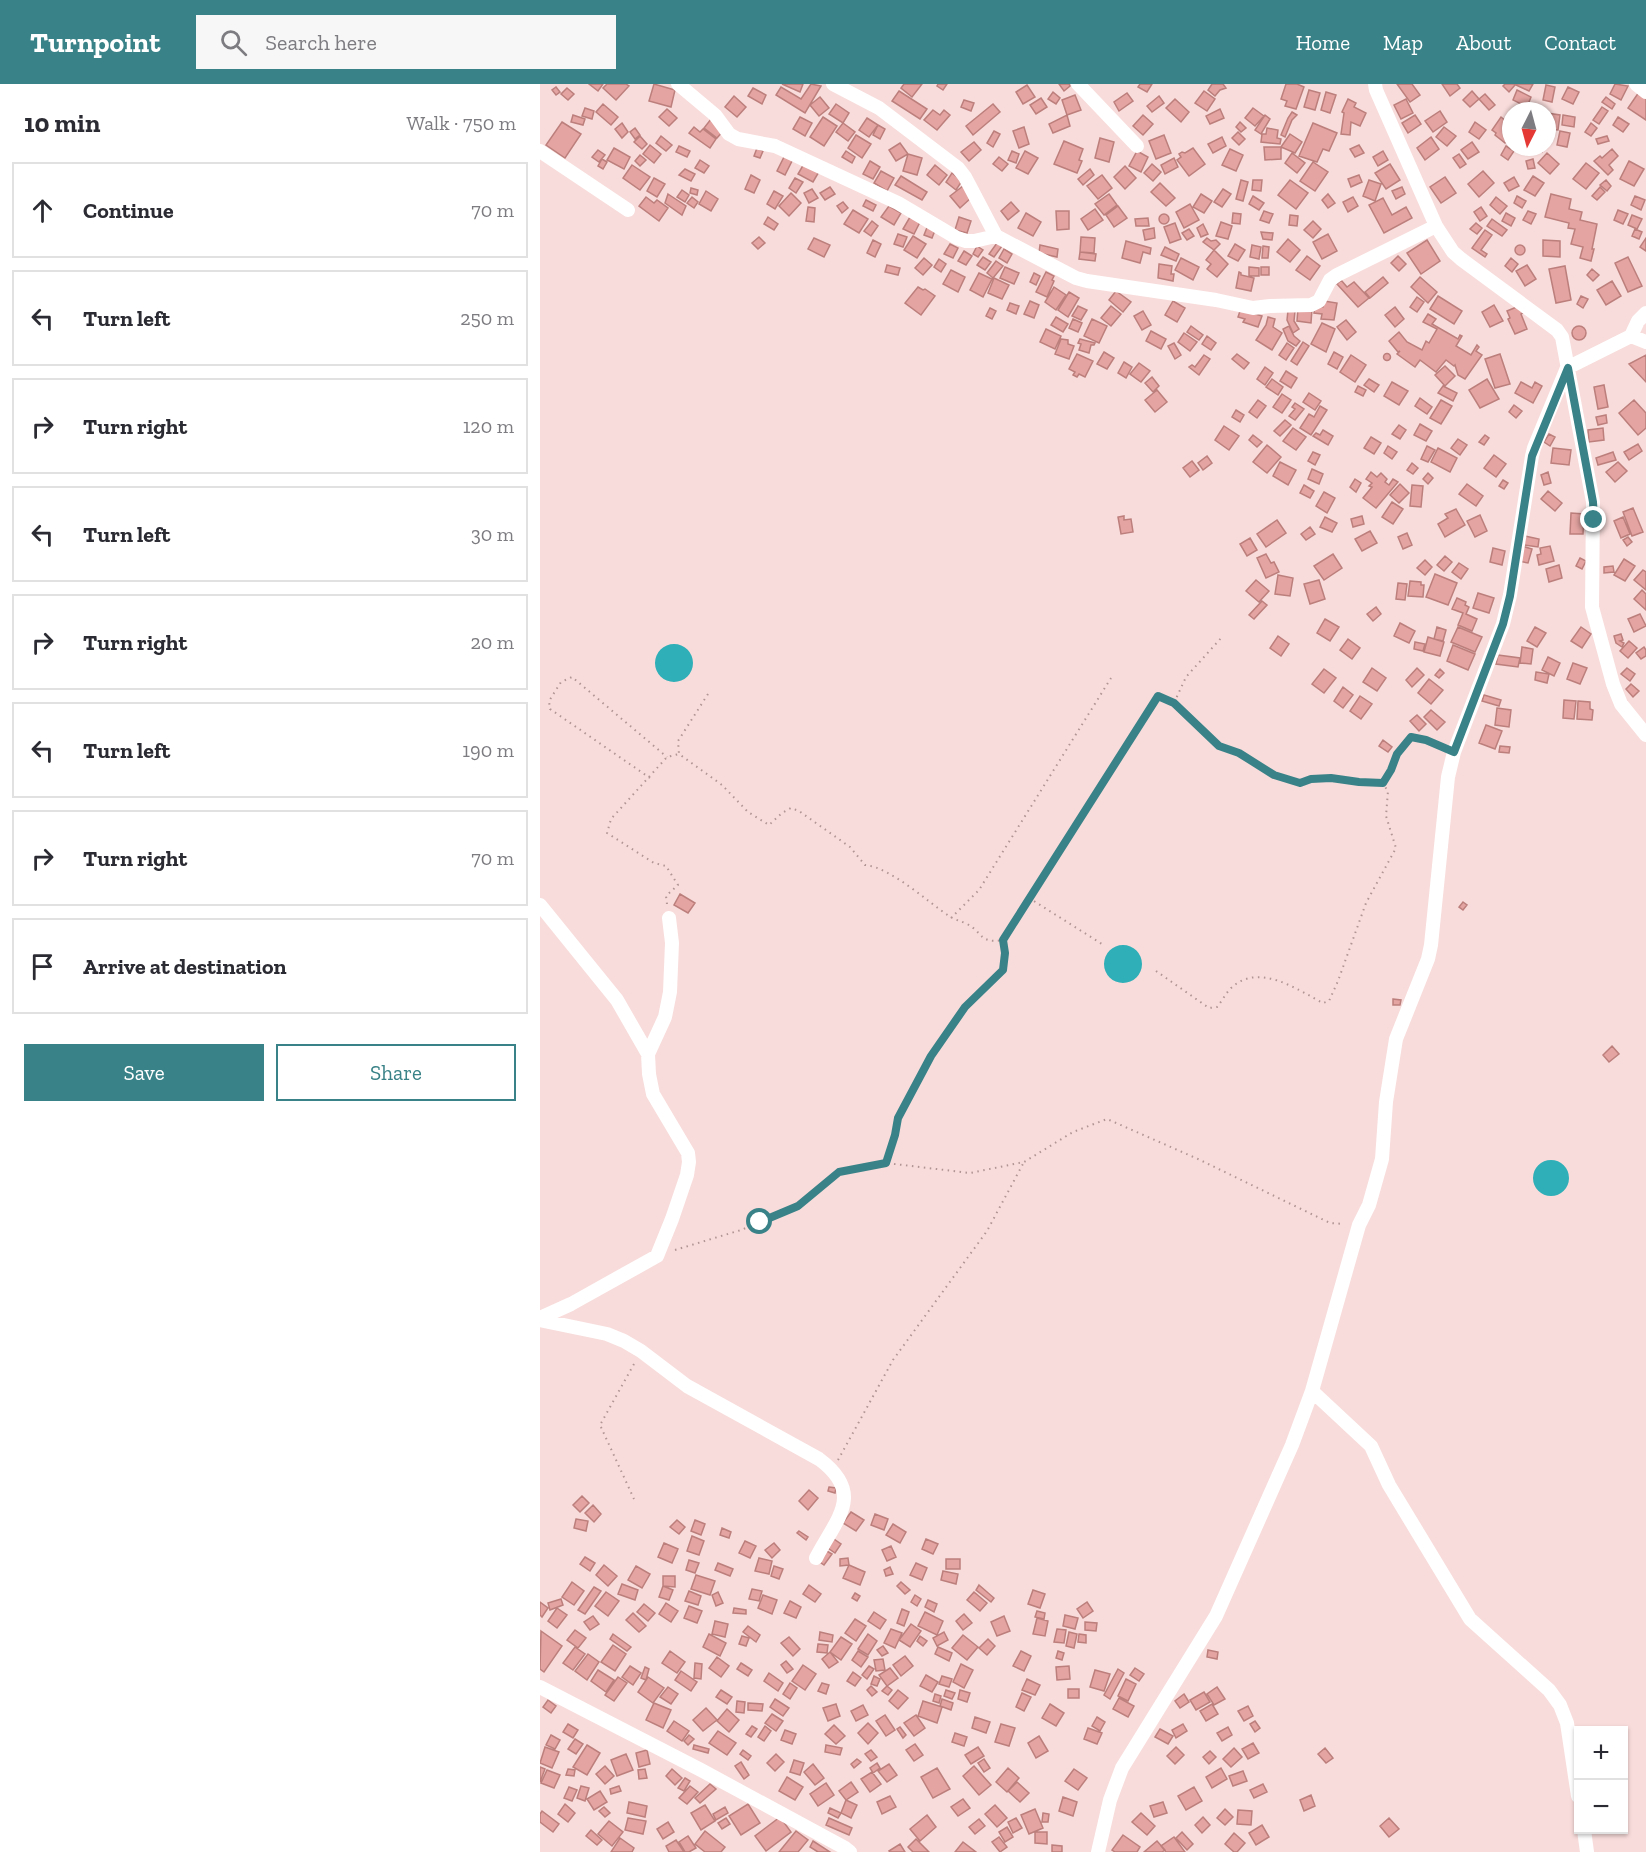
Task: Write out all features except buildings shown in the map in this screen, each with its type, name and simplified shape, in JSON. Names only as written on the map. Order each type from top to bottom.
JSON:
[{"type":"street","points":[[678,84],[715,115],[729,134],[738,139],[776,146],[898,202],[957,238],[966,241],[996,236]]},
{"type":"street","points":[[833,84],[879,108],[958,168],[996,236],[1076,278],[1253,308],[1311,305],[1319,301],[1330,280],[1337,275],[1436,226]]},
{"type":"street","points":[[1078,84],[1137,146]]},
{"type":"street","points":[[1375,84],[1436,226],[1453,252],[1557,330],[1564,343],[1593,502],[1592,607],[1613,684],[1621,704],[1646,735]]},
{"type":"street","points":[[1636,84],[1646,92]]},
{"type":"street","points":[[540,151],[628,210]]},
{"type":"street","points":[[1098,1852],[1110,1800],[1122,1768],[1216,1616],[1292,1445],[1312,1391],[1359,1225],[1369,1205],[1382,1160],[1386,1102],[1396,1039],[1428,959],[1431,945],[1448,777],[1454,752],[1503,624],[1510,596],[1532,456],[1568,368],[1631,336],[1638,321],[1646,313]]},
{"type":"street","points":[[1631,336],[1646,342]]},
{"type":"street","points":[[540,905],[617,1000],[648,1054],[653,1094],[685,1146],[689,1162],[672,1219],[657,1256],[540,1319]]},
{"type":"street","points":[[648,1054],[666,1017],[670,992],[672,943],[669,918]]},
{"type":"street","points":[[540,1319],[607,1334],[624,1341],[687,1386],[833,1469],[841,1480],[844,1498],[842,1514],[816,1558]]},
{"type":"street","points":[[1312,1391],[1371,1446],[1389,1485],[1470,1619],[1550,1690],[1560,1705],[1567,1723],[1576,1780]]},
{"type":"street","points":[[540,1687],[701,1770],[850,1852]]},
{"type":"street","points":[[1585,1834],[1587,1852]]},
{"type":"path","points":[[1174,703],[1186,677],[1222,637]]},
{"type":"path","points":[[650,778],[550,709],[549,701],[561,682],[572,677],[668,757]]},
{"type":"path","points":[[951,918],[980,890],[1111,678]]},
{"type":"path","points":[[678,754],[678,741],[708,694]]},
{"type":"path","points":[[886,1163],[898,1118],[931,1056],[965,1007],[1003,970],[1005,953],[1003,940],[1158,696],[1174,703],[1219,746],[1239,753],[1274,775],[1300,783],[1311,779],[1331,778],[1383,783]]},
{"type":"path","points":[[1383,783],[1397,754],[1411,737],[1426,740],[1454,752]]},
{"type":"path","points":[[678,754],[722,785],[748,813],[769,825],[791,808],[799,811],[850,847],[865,865],[876,866],[923,896],[951,918],[969,925],[980,937],[993,942],[1003,940]]},
{"type":"path","points":[[669,918],[666,896],[678,885],[666,866],[654,863],[607,833],[611,819],[668,757],[678,754]]},
{"type":"path","points":[[1156,971],[1209,1008],[1217,1007],[1232,987],[1255,975],[1281,981],[1323,1003],[1329,1000],[1366,903],[1396,848],[1386,816],[1388,790],[1383,783]]},
{"type":"path","points":[[1029,898],[1102,944]]},
{"type":"path","points":[[657,1256],[741,1230],[798,1206],[839,1172],[886,1163],[970,1173],[1024,1162],[1073,1132],[1107,1119],[1198,1158],[1330,1223],[1359,1225]]},
{"type":"path","points":[[833,1469],[893,1360],[987,1231],[1024,1162]]},
{"type":"path","points":[[634,1499],[600,1425],[641,1351]]},
{"type":"water","points":[[674,644],[687,650],[693,663],[687,676],[674,682],[661,676],[655,663],[661,650]]},
{"type":"water","points":[[1123,945],[1136,951],[1142,964],[1136,977],[1123,983],[1110,977],[1104,964],[1110,951]]},
{"type":"water","points":[[1551,1160],[1564,1165],[1569,1178],[1564,1191],[1551,1196],[1538,1191],[1533,1178],[1538,1165]]},
{"type":"route","points":[[760,1222],[798,1206],[839,1172],[886,1163],[898,1118],[931,1056],[965,1007],[1003,970],[1005,953],[1003,940],[1158,696],[1174,703],[1219,746],[1239,753],[1274,775],[1300,783],[1311,779],[1331,778],[1383,783],[1397,754],[1411,737],[1426,740],[1454,752],[1503,624],[1510,596],[1534,448],[1568,368],[1593,502],[1594,520]]}]
